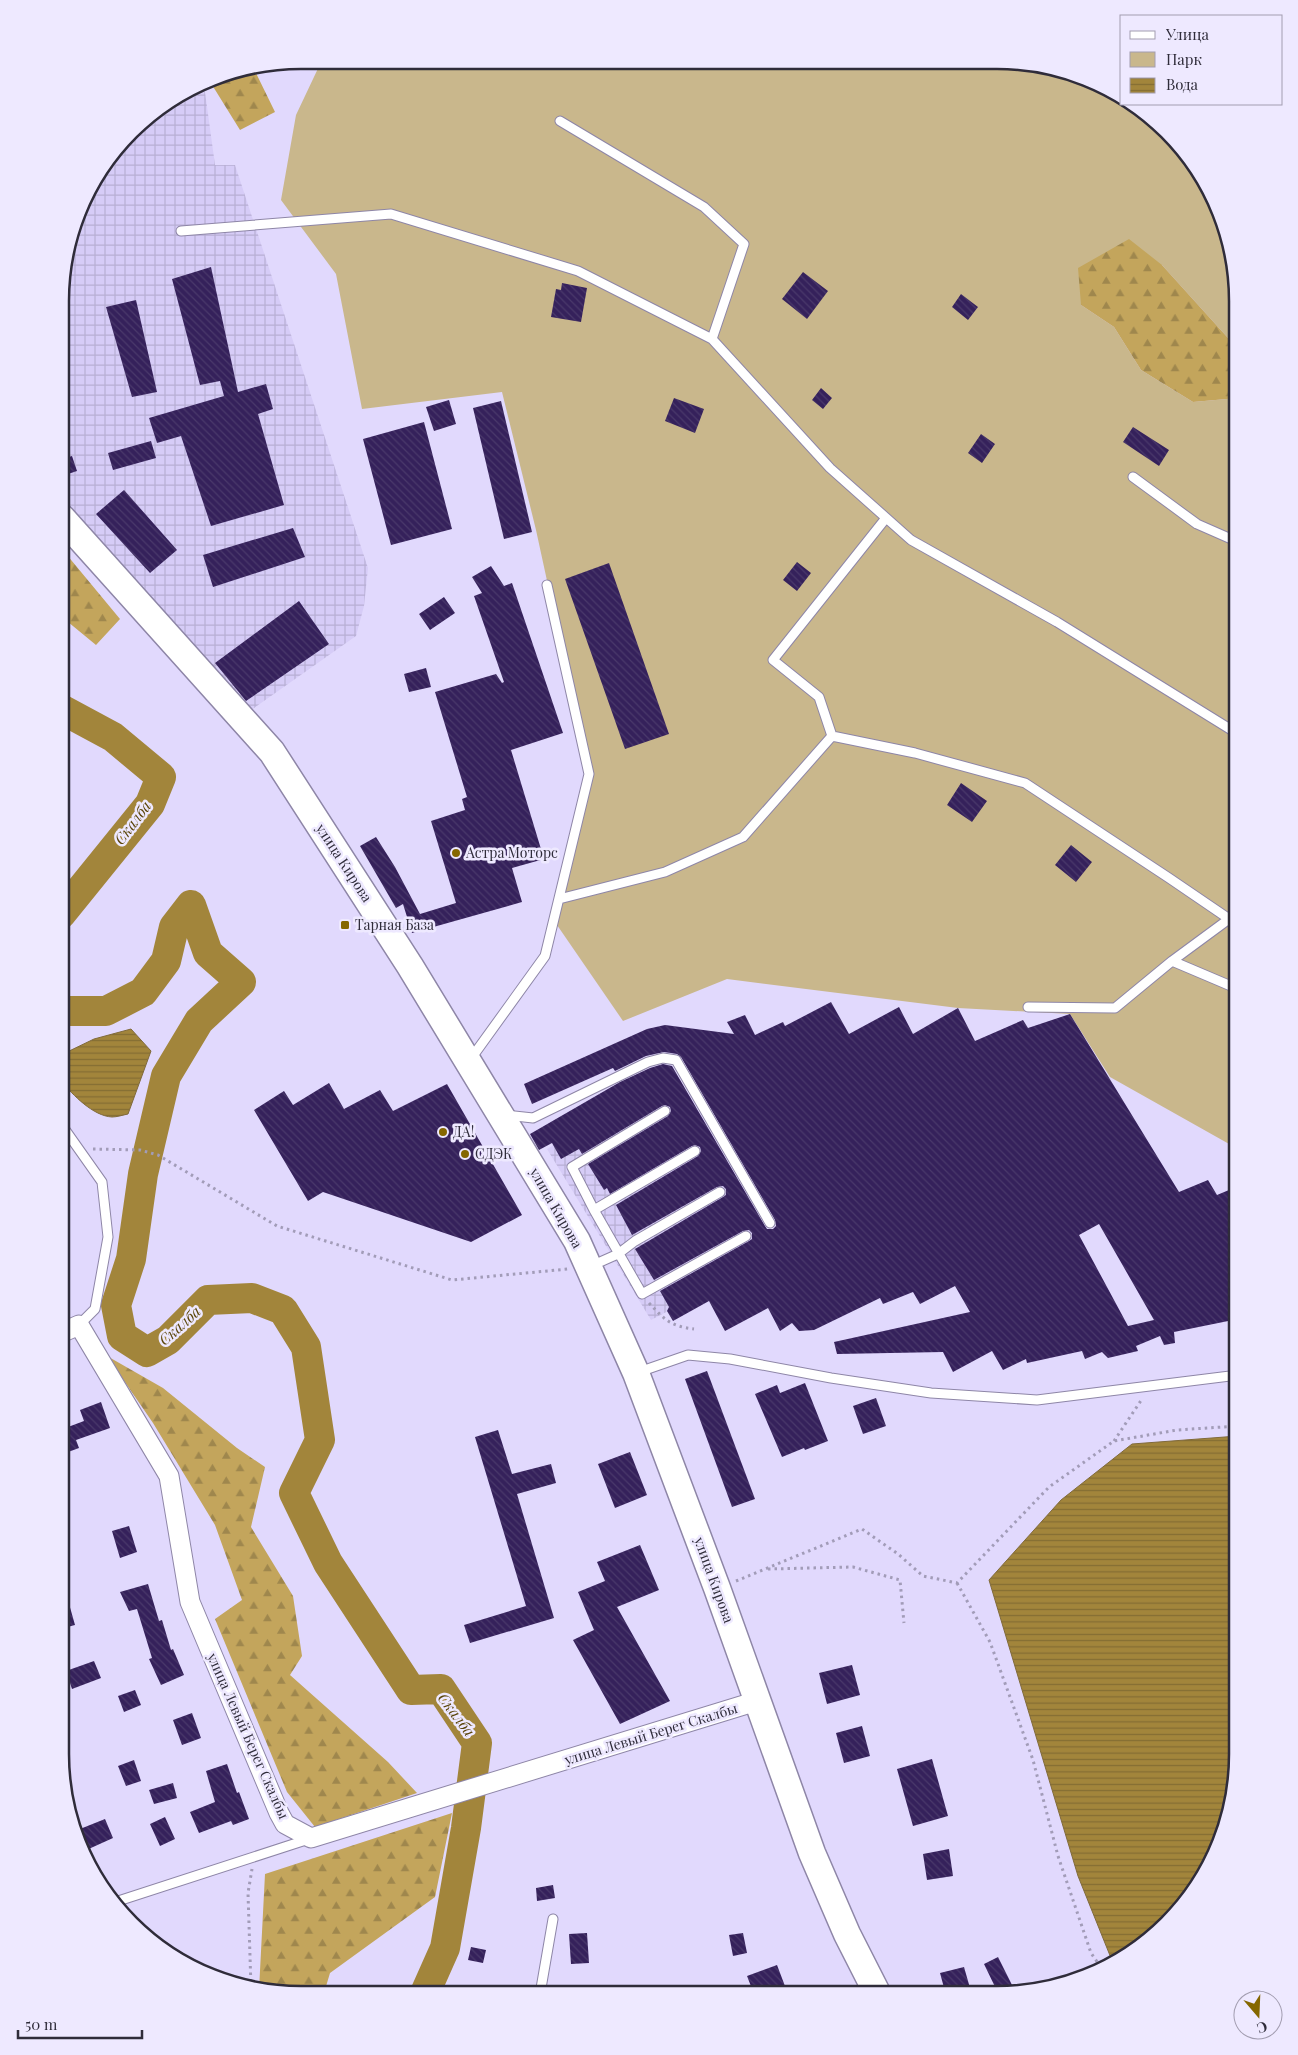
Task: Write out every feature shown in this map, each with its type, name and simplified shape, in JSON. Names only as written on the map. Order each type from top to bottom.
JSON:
[{"type":"street","name":"улица Кирова","points":[[69,526],[272,752],[410,966],[577,1241],[636,1373],[717,1588],[812,1853],[847,1934],[873,1986]]},
{"type":"street","points":[[69,1329],[79,1324]]},
{"type":"street","name":"улица Левый Берег Скалбы","points":[[79,1324],[169,1476],[190,1602],[285,1824],[311,1838],[757,1701]]},
{"type":"lane","points":[[560,121],[704,207],[744,244],[712,339]]},
{"type":"lane","points":[[181,231],[391,214],[578,271],[712,339],[830,468],[911,540],[1057,622],[1229,728]]},
{"type":"lane","points":[[1133,476],[1196,524],[1229,538]]},
{"type":"lane","points":[[832,736],[819,696],[773,660],[886,518]]},
{"type":"lane","points":[[468,1062],[545,956],[589,774],[547,585]]},
{"type":"lane","points":[[559,899],[665,872],[742,837],[832,736]]},
{"type":"lane","points":[[832,736],[916,753],[1024,784],[1229,919],[1172,961],[1115,1008],[1028,1007]]},
{"type":"lane","points":[[1172,961],[1229,985]]},
{"type":"lane","points":[[500,1114],[534,1118],[648,1062],[663,1058],[676,1060],[770,1223]]},
{"type":"lane","points":[[665,1111],[572,1166],[618,1254],[642,1294],[746,1236]]},
{"type":"lane","points":[[69,1135],[102,1182],[108,1237],[95,1309],[79,1324]]},
{"type":"lane","points":[[594,1210],[695,1151]]},
{"type":"lane","points":[[589,1268],[618,1254],[720,1192]]},
{"type":"lane","points":[[636,1373],[688,1356],[730,1359],[831,1378],[931,1393],[1037,1400],[1229,1375]]},
{"type":"lane","points":[[121,1900],[311,1838]]},
{"type":"lane","points":[[541,1986],[553,1919]]},
{"type":"path","points":[[79,1148],[140,1150],[158,1155],[277,1226],[452,1280],[589,1268]]},
{"type":"path","points":[[642,1294],[663,1318],[675,1326],[694,1329]]},
{"type":"path","points":[[957,1583],[1049,1487],[1114,1441],[1153,1384]]},
{"type":"path","points":[[1114,1441],[1177,1430],[1229,1427]]},
{"type":"path","points":[[717,1588],[862,1530],[898,1554],[923,1576],[957,1583],[990,1642],[1033,1760],[1058,1856],[1091,1954],[1097,1963]]},
{"type":"path","points":[[765,1569],[853,1567],[900,1580],[904,1623]]},
{"type":"path","points":[[251,1981],[248,1893],[254,1857]]},
{"type":"shaded area","points":[[200,92],[205,92],[215,165],[235,165],[368,568],[364,606],[356,636],[247,713],[69,518],[69,286],[73,256],[81,226],[100,185],[126,148],[148,126],[172,108]]},
{"type":"shaded area","points":[[675,1075],[776,1251],[745,1271],[651,1320],[547,1149]]},
{"type":"green space","points":[[318,69],[1012,69],[1042,73],[1086,86],[1126,108],[1150,126],[1172,148],[1198,185],[1217,226],[1225,256],[1229,286],[1229,339],[1162,265],[1081,305],[1114,327],[1141,370],[1193,402],[1229,399],[1229,1144],[1110,1077],[1070,1014],[958,1008],[727,979],[623,1021],[557,925],[589,774],[536,530],[502,392],[362,409],[336,274],[281,200],[296,115]]},
{"type":"green space","points":[[256,73],[275,112],[240,130],[213,86]]},
{"type":"green space","points":[[1129,239],[1162,265],[1229,339],[1229,399],[1193,402],[1141,370],[1114,327],[1081,305],[1078,268]]},
{"type":"green space","points":[[69,557],[120,619],[96,645],[69,623]]},
{"type":"green space","points":[[107,1356],[163,1388],[237,1448],[265,1467],[251,1527],[293,1596],[302,1656],[290,1675],[388,1762],[417,1793],[315,1827],[287,1792],[215,1619],[242,1600],[215,1525],[153,1423]]},
{"type":"green space","points":[[452,1813],[435,1897],[330,1973],[326,1986],[286,1986],[259,1982],[265,1874]]},
{"type":"water","points":[[131,1029],[151,1051],[128,1114],[114,1117],[105,1116],[84,1104],[69,1090],[69,1051],[94,1039]]},
{"type":"water","points":[[1229,1437],[1229,1769],[1225,1799],[1217,1829],[1205,1857],[1190,1883],[1172,1907],[1150,1929],[1110,1956],[1078,1876],[989,1580],[1061,1500],[1132,1444]]},
{"type":"building","points":[[211,267],[238,392],[266,384],[273,409],[258,414],[284,505],[211,526],[181,436],[157,443],[149,418],[224,396],[220,381],[200,385],[172,279]]},
{"type":"building","points":[[803,272],[828,291],[807,319],[782,299]]},
{"type":"building","points":[[562,283],[587,288],[581,322],[551,317],[556,289],[561,290]]},
{"type":"building","points":[[961,294],[978,307],[968,320],[952,307]]},
{"type":"building","points":[[136,300],[157,392],[132,397],[106,307]]},
{"type":"building","points":[[821,388],[832,398],[823,409],[812,400]]},
{"type":"building","points":[[674,398],[704,409],[695,433],[665,421]]},
{"type":"building","points":[[449,400],[456,424],[434,431],[426,407]]},
{"type":"building","points":[[501,401],[532,532],[504,539],[473,408]]},
{"type":"building","points":[[424,422],[452,529],[391,545],[363,439]]},
{"type":"building","points":[[1133,427],[1169,450],[1159,466],[1123,442]]},
{"type":"building","points":[[981,434],[995,444],[982,463],[968,453]]},
{"type":"building","points":[[151,441],[156,458],[113,470],[108,453]]},
{"type":"building","points":[[72,456],[77,471],[69,474],[69,457]]},
{"type":"building","points":[[124,490],[177,550],[150,573],[96,514]]},
{"type":"building","points":[[293,528],[305,557],[213,587],[203,555]]},
{"type":"building","points":[[797,562],[811,573],[797,591],[783,580]]},
{"type":"building","points":[[609,563],[669,734],[625,749],[565,579]]},
{"type":"building","points":[[491,566],[504,586],[512,583],[563,733],[511,750],[544,859],[512,868],[522,902],[412,933],[403,904],[396,908],[360,846],[376,837],[395,867],[420,914],[456,903],[431,821],[465,810],[462,799],[467,797],[435,692],[496,674],[502,683],[504,682],[474,596],[482,593],[472,577]]},
{"type":"building","points":[[444,597],[455,613],[430,630],[419,614]]},
{"type":"building","points":[[299,601],[329,644],[246,701],[215,663]]},
{"type":"building","points":[[426,668],[431,687],[409,692],[404,674]]},
{"type":"building","points":[[961,783],[987,801],[972,822],[947,805]]},
{"type":"building","points":[[1071,845],[1092,862],[1076,882],[1055,865]]},
{"type":"building","points":[[831,1002],[849,1034],[899,1007],[913,1034],[958,1008],[975,1041],[1023,1020],[1028,1028],[1070,1014],[1179,1192],[1208,1180],[1217,1195],[1229,1190],[1229,1321],[1174,1332],[1175,1343],[1164,1345],[1160,1336],[1136,1346],[1138,1351],[1108,1358],[1102,1352],[1085,1359],[1082,1351],[1027,1363],[1026,1359],[1003,1370],[992,1351],[953,1372],[943,1352],[837,1354],[834,1342],[970,1312],[955,1286],[920,1304],[913,1292],[883,1304],[880,1298],[814,1330],[799,1331],[792,1323],[780,1331],[768,1308],[725,1331],[709,1301],[673,1321],[667,1311],[669,1307],[660,1291],[749,1241],[752,1239],[752,1233],[749,1230],[743,1231],[654,1280],[635,1249],[723,1197],[726,1195],[726,1189],[723,1186],[717,1187],[632,1235],[616,1205],[698,1156],[701,1151],[700,1147],[692,1146],[610,1194],[607,1188],[604,1190],[588,1164],[668,1116],[671,1111],[670,1107],[662,1106],[582,1154],[579,1149],[561,1159],[552,1143],[539,1150],[530,1134],[620,1082],[663,1064],[672,1066],[765,1226],[767,1229],[773,1229],[776,1226],[775,1220],[681,1057],[677,1054],[664,1052],[646,1056],[615,1071],[613,1068],[532,1104],[524,1084],[647,1029],[665,1025],[734,1034],[727,1022],[745,1015],[755,1035],[783,1022],[785,1026]],"holes":[[[1099,1224],[1154,1320],[1128,1326],[1079,1235]]]},
{"type":"building","points":[[329,1083],[344,1109],[380,1090],[393,1111],[447,1084],[522,1215],[471,1242],[323,1192],[308,1201],[254,1110],[284,1091],[293,1105]]},
{"type":"building","points":[[707,1371],[755,1499],[732,1507],[685,1379]]},
{"type":"building","points":[[805,1383],[828,1441],[782,1457],[755,1394],[777,1385],[780,1393]]},
{"type":"building","points":[[876,1398],[886,1426],[863,1434],[853,1406]]},
{"type":"building","points":[[101,1402],[110,1428],[76,1440],[79,1448],[69,1452],[69,1427],[84,1421],[80,1410]]},
{"type":"building","points":[[498,1430],[512,1474],[551,1464],[556,1483],[517,1494],[554,1618],[470,1643],[464,1625],[526,1606],[475,1437]]},
{"type":"building","points":[[630,1452],[647,1495],[615,1508],[598,1464]]},
{"type":"building","points":[[129,1526],[137,1552],[120,1558],[112,1531]]},
{"type":"building","points":[[640,1545],[659,1590],[617,1607],[670,1701],[620,1724],[573,1640],[594,1630],[578,1592],[605,1581],[597,1562]]},
{"type":"building","points":[[148,1584],[159,1621],[162,1620],[171,1650],[173,1649],[184,1675],[161,1685],[149,1659],[152,1658],[137,1609],[129,1611],[120,1592]]},
{"type":"building","points":[[69,1604],[75,1625],[69,1627]]},
{"type":"building","points":[[94,1661],[101,1678],[72,1689],[69,1680],[69,1670]]},
{"type":"building","points":[[852,1665],[860,1695],[827,1704],[819,1673]]},
{"type":"building","points":[[135,1690],[141,1705],[124,1712],[118,1696]]},
{"type":"building","points":[[192,1713],[201,1738],[182,1745],[173,1720]]},
{"type":"building","points":[[862,1726],[870,1756],[844,1763],[836,1733]]},
{"type":"building","points":[[932,1759],[948,1816],[913,1826],[897,1769]]},
{"type":"building","points":[[134,1760],[141,1781],[126,1786],[118,1766]]},
{"type":"building","points":[[227,1764],[249,1819],[233,1825],[231,1821],[199,1833],[190,1812],[215,1802],[206,1771]]},
{"type":"building","points":[[173,1783],[177,1798],[154,1804],[149,1790]]},
{"type":"building","points":[[165,1817],[175,1839],[160,1846],[150,1824]]},
{"type":"building","points":[[105,1819],[113,1838],[89,1849],[81,1829]]},
{"type":"building","points":[[949,1849],[953,1876],[927,1880],[923,1854]]},
{"type":"building","points":[[553,1885],[555,1898],[537,1901],[536,1888]]},
{"type":"building","points":[[587,1933],[589,1963],[571,1964],[569,1934]]},
{"type":"building","points":[[743,1933],[747,1953],[733,1956],[729,1935]]},
{"type":"building","points":[[471,1947],[486,1950],[483,1963],[468,1960]]},
{"type":"building","points":[[998,1957],[1012,1986],[995,1986],[984,1964]]},
{"type":"building","points":[[777,1965],[785,1986],[751,1986],[747,1976]]},
{"type":"building","points":[[964,1967],[969,1986],[944,1986],[940,1973]]},
{"type":"waterway","name":"Скалба","points":[[69,713],[113,737],[161,777],[150,804],[69,904]]},
{"type":"waterway","name":"Скалба","points":[[69,1011],[106,1011],[143,992],[166,961],[174,927],[191,905],[208,953],[241,982],[199,1021],[166,1076],[143,1174],[131,1259],[116,1305],[122,1336],[147,1352],[168,1340],[208,1300],[252,1298],[283,1310],[306,1347],[320,1440],[294,1493],[328,1563],[411,1690],[441,1689],[477,1743],[466,1828],[445,1948],[428,1986]]},
{"type":"place","name":"Астра Моторс","points":[[456,853]]},
{"type":"place","name":"Тарная База","points":[[345,925]]},
{"type":"place","name":"ДА!","points":[[443,1132]]},
{"type":"place","name":"СДЭК","points":[[465,1154]]}]
